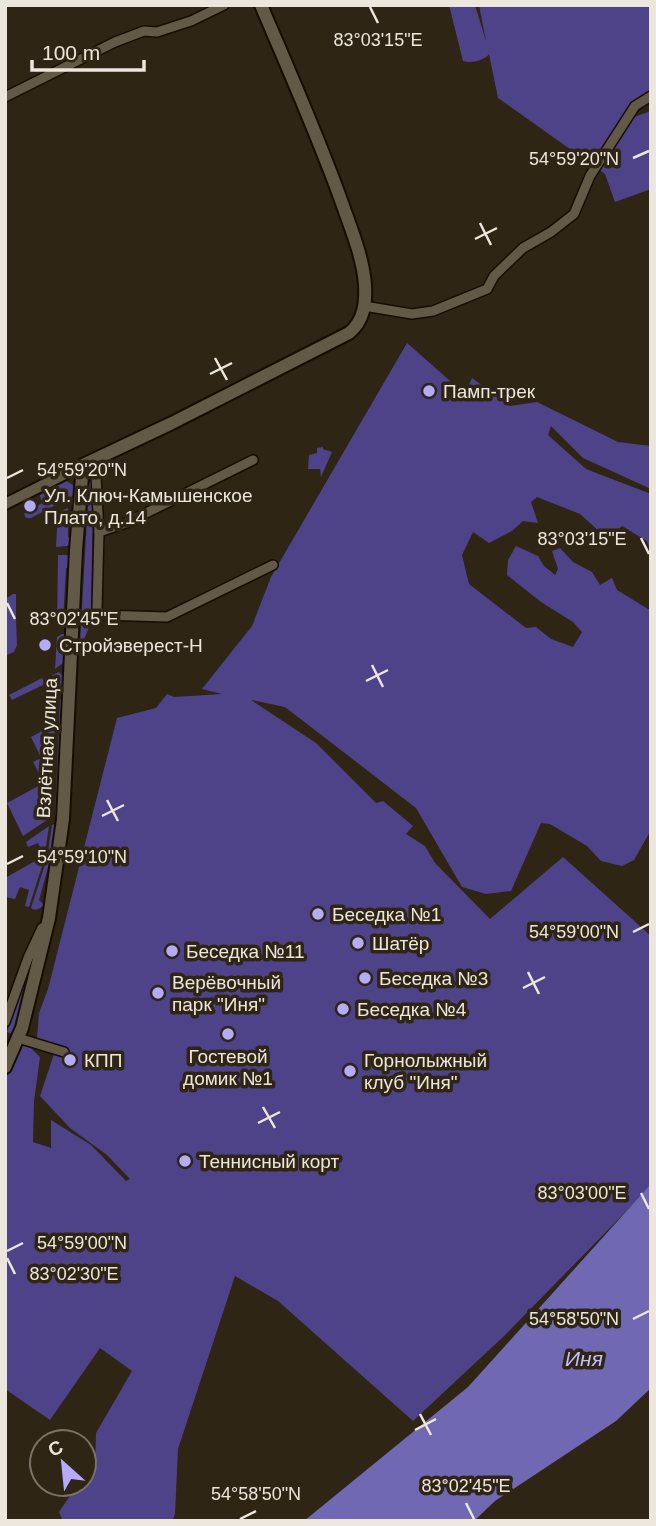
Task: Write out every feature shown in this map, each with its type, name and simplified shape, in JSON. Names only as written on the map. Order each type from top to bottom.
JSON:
[{"type":"main road","points":[[83,465],[172,424],[349,333],[359,323],[364,306],[363,274],[356,241],[335,183],[261,5]]},
{"type":"main road","name":"Взлётная улица","points":[[5,1067],[18,1038],[49,918],[63,819],[83,465]]},
{"type":"street","points":[[5,97],[115,42],[144,31],[158,32],[224,5]]},
{"type":"street","points":[[364,306],[412,314],[433,310],[487,289],[494,276],[523,248],[551,232],[574,214],[590,176],[635,106],[651,96]]},
{"type":"street","points":[[95,458],[99,532],[97,609],[100,614],[166,617],[273,565]]},
{"type":"street","points":[[99,532],[126,523],[253,460]]},
{"type":"street","points":[[5,504],[83,465]]},
{"type":"street","points":[[60,475],[73,478],[80,492]]},
{"type":"street","points":[[5,1022],[28,958],[49,918]]},
{"type":"street","points":[[18,1038],[64,1052]]},
{"type":"shaded area","points":[[449,5],[475,5],[486,41],[479,5],[651,5],[651,94],[628,110],[634,117],[651,111],[651,189],[615,202],[605,174],[498,98],[489,54],[478,61],[463,61]]},
{"type":"shaded area","points":[[407,343],[465,394],[472,378],[510,406],[537,402],[618,442],[651,446],[651,489],[583,458],[551,426],[548,435],[586,469],[651,494],[651,553],[647,541],[622,526],[609,537],[580,514],[537,497],[531,502],[538,523],[523,521],[512,531],[489,543],[473,532],[462,555],[469,584],[526,628],[536,627],[551,639],[573,647],[582,632],[573,622],[541,602],[507,575],[508,560],[516,546],[538,556],[544,566],[555,575],[558,569],[552,551],[560,548],[573,562],[592,572],[600,585],[612,578],[617,590],[651,609],[651,830],[634,860],[622,866],[601,861],[587,846],[550,824],[541,823],[511,891],[486,894],[462,887],[416,808],[285,707],[251,700],[316,743],[376,803],[383,801],[413,826],[406,834],[425,846],[435,863],[490,919],[563,857],[651,936],[651,1186],[504,1336],[413,1421],[278,1301],[235,1276],[178,1449],[175,1514],[172,1521],[63,1521],[59,1512],[68,1498],[98,1498],[98,1430],[132,1371],[100,1348],[50,1420],[5,1389],[5,1080],[24,1041],[40,1057],[34,1101],[33,1142],[51,1148],[51,1120],[91,1145],[126,1181],[130,1179],[107,1155],[70,1128],[40,1096],[54,1054],[62,1056],[66,1049],[37,1038],[39,1013],[48,989],[117,718],[156,708],[167,694],[174,697],[222,694],[202,689],[252,626],[271,577]]},
{"type":"shaded area","points":[[323,447],[332,452],[321,477],[320,469],[308,469],[309,455],[317,453],[317,448]]},
{"type":"shaded area","points":[[93,476],[91,623],[82,644],[89,484]]},
{"type":"shaded area","points":[[65,480],[73,485],[75,495],[31,518],[26,518],[24,514],[42,503],[40,495]]},
{"type":"shaded area","points":[[68,508],[68,537],[72,538],[67,546],[56,547],[58,512]]},
{"type":"shaded area","points":[[58,555],[71,558],[72,568],[66,568],[63,622],[57,626]]},
{"type":"shaded area","points":[[16,594],[16,617],[13,618],[16,619],[17,645],[14,652],[5,656],[5,599]]},
{"type":"shaded area","points":[[66,634],[66,655],[70,658],[55,669],[57,637]]},
{"type":"shaded area","points":[[59,672],[65,678],[64,690],[59,693],[50,692],[52,675]]},
{"type":"shaded area","points":[[42,678],[45,684],[12,700],[9,695]]},
{"type":"shaded area","points":[[57,699],[50,818],[23,836],[7,803],[44,783],[33,762],[41,758],[31,737],[53,725],[51,700]]},
{"type":"shaded area","points":[[60,699],[64,702],[60,812],[55,816]]},
{"type":"shaded area","points":[[58,823],[61,832],[54,835],[39,900],[44,905],[35,910],[31,908],[47,858],[52,825]]},
{"type":"shaded area","points":[[49,826],[44,860],[29,907],[25,906],[29,890],[20,887],[15,899],[5,897],[5,878],[44,856],[38,843],[28,847],[26,842]]},
{"type":"shaded area","points":[[32,959],[14,1035],[7,1032],[30,966],[27,961]]},
{"type":"water","name":"Иня","points":[[651,1184],[651,1388],[616,1421],[495,1501],[474,1521],[304,1521],[468,1387]]},
{"type":"place","name":"Памп-трек","points":[[429,391]]},
{"type":"place","name":"Ул. Ключ-Камышенское Плато, д.14","points":[[30,506]]},
{"type":"place","name":"Стройэверест-Н","points":[[45,645]]},
{"type":"place","name":"Беседка №1","points":[[318,914]]},
{"type":"place","name":"Шатёр","points":[[358,943]]},
{"type":"place","name":"Беседка №11","points":[[172,951]]},
{"type":"place","name":"Беседка №3","points":[[365,978]]},
{"type":"place","name":"Верёвочный парк \"Иня\"","points":[[158,993]]},
{"type":"place","name":"Беседка №4","points":[[343,1009]]},
{"type":"place","name":"Гостевой домик №1","points":[[228,1034]]},
{"type":"place","name":"КПП","points":[[70,1060]]},
{"type":"place","name":"Горнолыжный клуб \"Иня\"","points":[[350,1071]]},
{"type":"place","name":"Теннисный корт","points":[[185,1161]]}]
